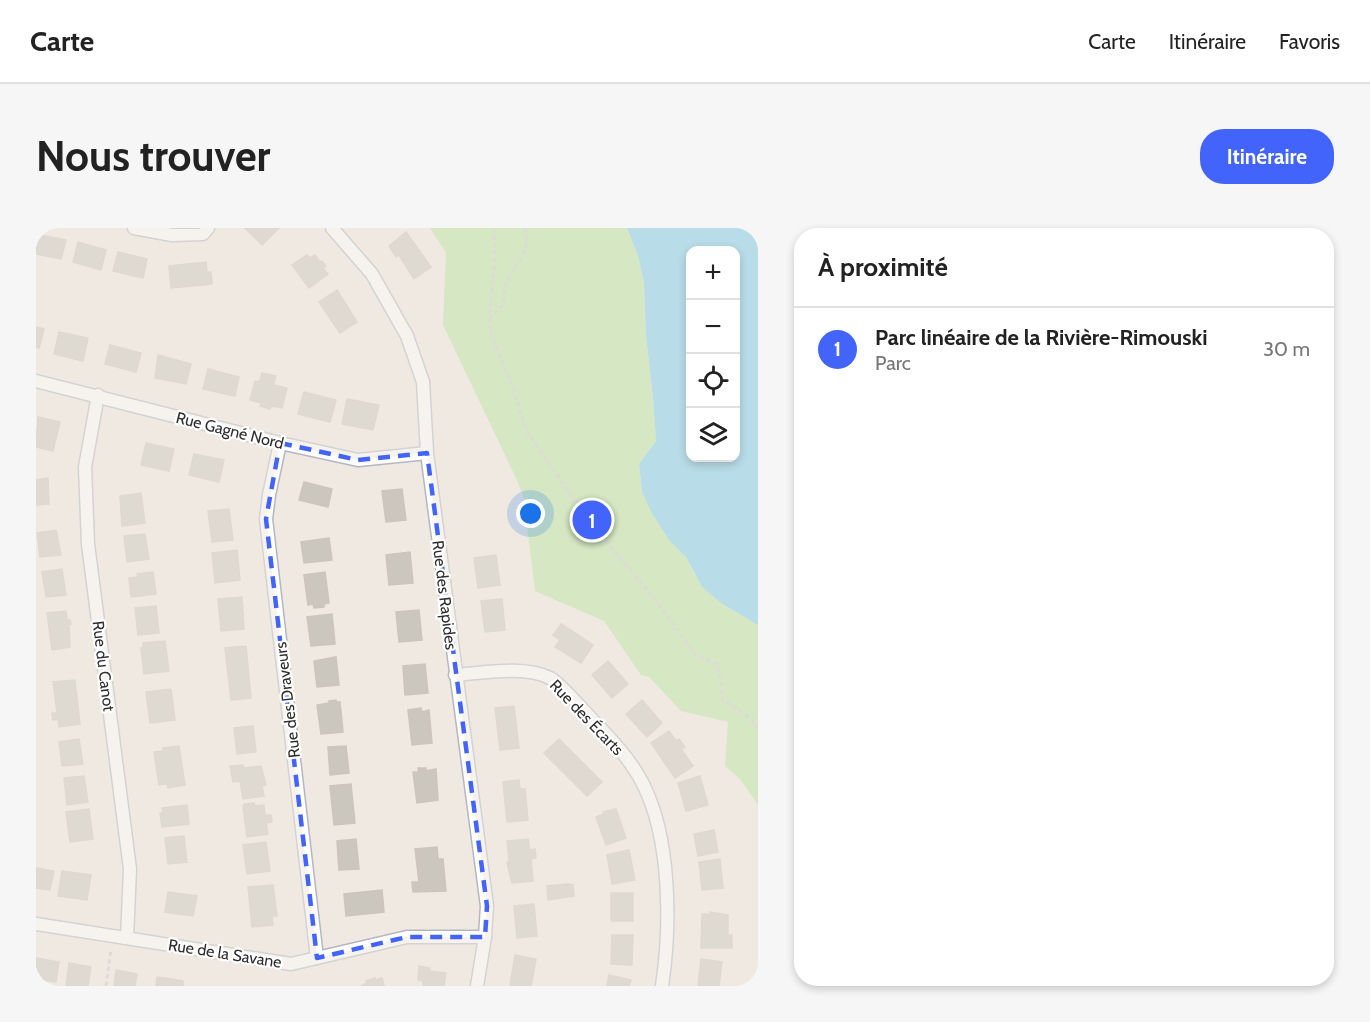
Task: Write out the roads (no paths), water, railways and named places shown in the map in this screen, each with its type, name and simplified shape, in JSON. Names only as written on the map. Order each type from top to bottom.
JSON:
[{"type":"street","points":[[134,228],[172,235],[203,234],[208,228]]},
{"type":"street","name":"Rue des Rapides","points":[[332,228],[372,274],[407,336],[423,382],[427,453],[487,906],[485,937],[477,986]]},
{"type":"street","name":"Rue Gagné Nord","points":[[36,381],[280,443],[358,460],[427,453]]},
{"type":"street","name":"Rue du Canot","points":[[98,395],[85,467],[88,544],[130,869],[127,938]]},
{"type":"street","name":"Rue des Draveurs","points":[[280,443],[266,519],[317,958]]},
{"type":"street","name":"Rue des Écarts","points":[[455,675],[522,671],[551,678],[618,746],[643,783],[659,826],[666,886],[667,955],[662,986]]},
{"type":"street","name":"Rue de la Savane","points":[[36,924],[291,964],[407,938],[485,937]]},
{"type":"water","points":[[627,228],[755,228],[758,239],[758,625],[724,605],[702,587],[686,557],[669,540],[642,492],[639,464],[656,441],[646,336],[644,283],[638,256]]},
{"type":"place","name":"Parc linéaire de la Rivière-Rimouski","points":[[592,520]]}]
